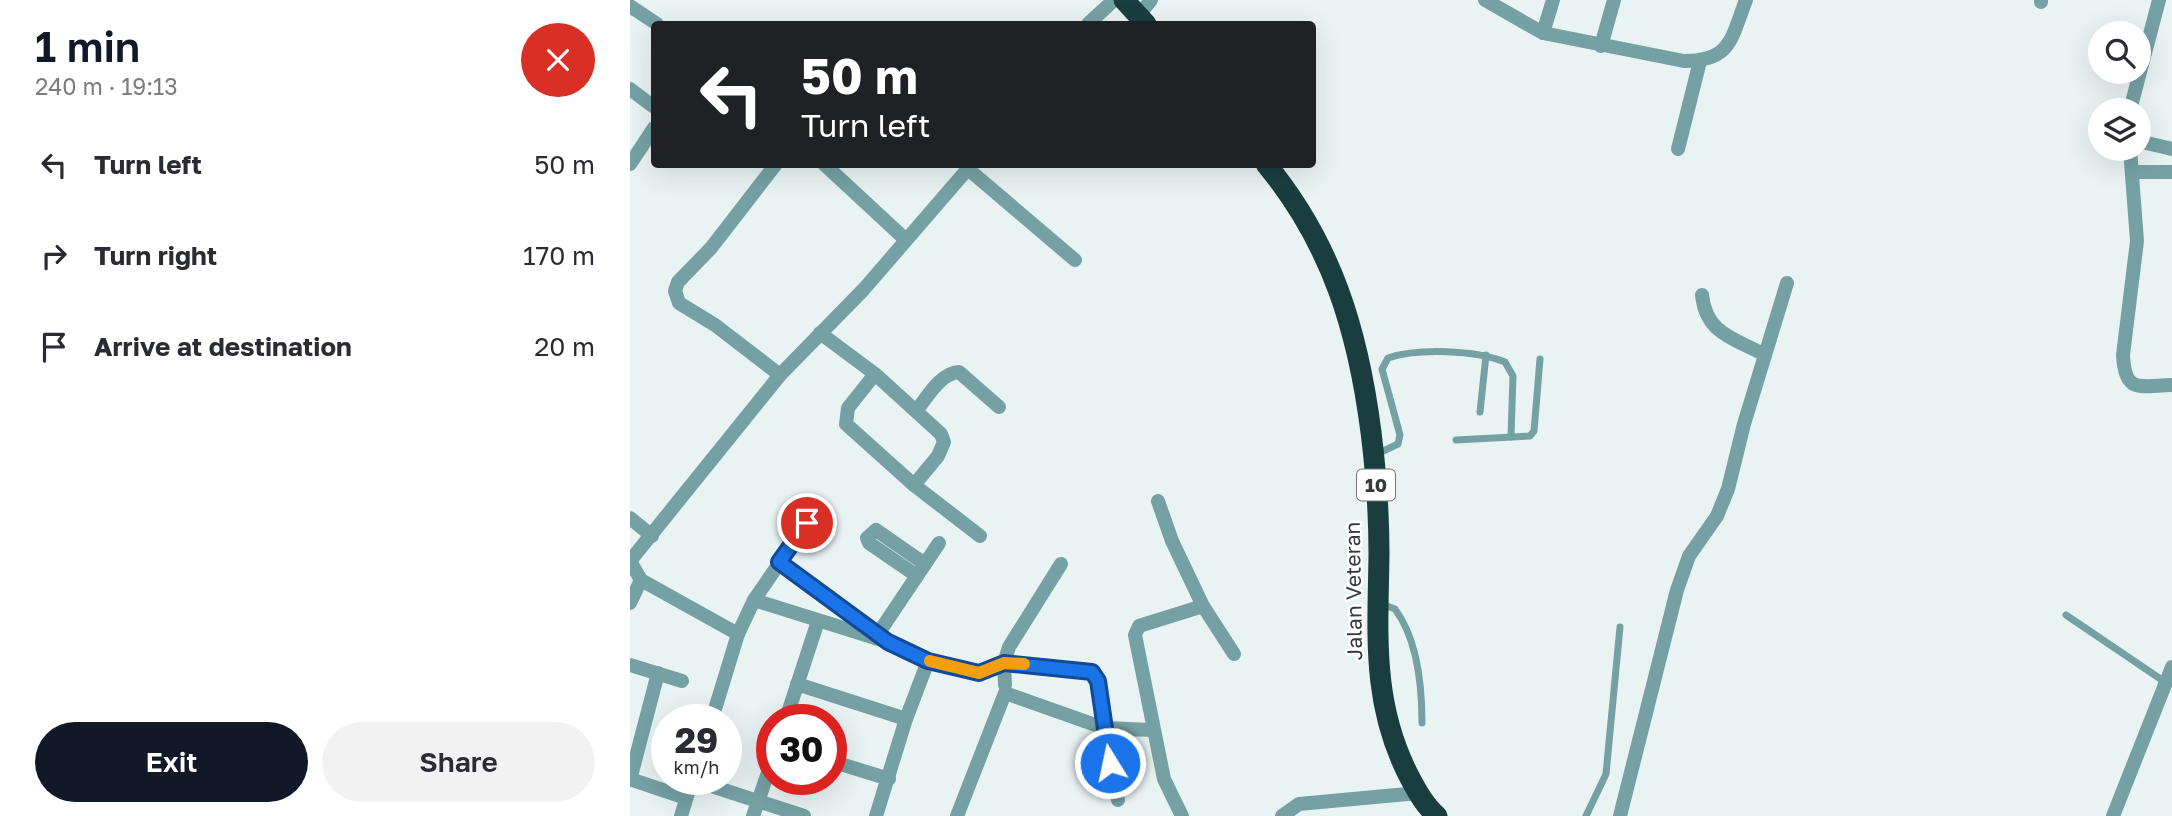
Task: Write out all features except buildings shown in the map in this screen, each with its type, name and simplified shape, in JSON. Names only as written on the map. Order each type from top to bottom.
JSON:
[{"type":"highway","name":"Jalan Veteran","points":[[1269,168],[1304,214],[1333,271],[1345,306],[1363,382],[1373,455],[1379,552],[1378,651],[1385,718],[1391,739],[1418,793],[1433,815]]},
{"type":"street","points":[[1091,21],[1114,0]]},
{"type":"street","points":[[1543,33],[1553,0]]},
{"type":"street","points":[[1601,46],[1614,0]]},
{"type":"street","points":[[1488,1],[1543,33],[1601,46],[1700,61],[1721,54],[1732,36],[1746,0]]},
{"type":"street","points":[[630,6],[652,21]]},
{"type":"street","points":[[2134,98],[2163,6]]},
{"type":"street","points":[[1678,149],[1700,61]]},
{"type":"street","points":[[630,89],[651,105]]},
{"type":"street","points":[[631,162],[651,132]]},
{"type":"street","points":[[2151,144],[2172,149]]},
{"type":"street","points":[[2132,161],[2137,241],[2123,355],[2124,372],[2127,380],[2136,386],[2172,385]]},
{"type":"street","points":[[773,168],[711,248],[678,282],[675,292],[679,303],[715,325],[780,375]]},
{"type":"street","points":[[828,168],[906,240]]},
{"type":"street","points":[[738,634],[641,580],[630,561],[780,375],[969,168]]},
{"type":"street","points":[[971,168],[1074,260]]},
{"type":"street","points":[[2133,172],[2172,172]]},
{"type":"street","points":[[1620,816],[1677,590],[1689,556],[1723,502],[1787,283]]},
{"type":"street","points":[[1702,295],[1704,312],[1710,324],[1765,355]]},
{"type":"street","points":[[820,333],[875,374],[941,434],[944,442],[938,456],[914,485]]},
{"type":"street","points":[[916,411],[943,378],[954,372],[959,372],[999,407]]},
{"type":"street","points":[[875,374],[848,408],[845,419],[914,485],[980,536]]},
{"type":"street","points":[[1158,501],[1172,541],[1203,606],[1234,654]]},
{"type":"street","points":[[630,518],[652,536]]},
{"type":"street","points":[[717,704],[738,634],[754,600],[807,523]]},
{"type":"street","points":[[883,638],[939,543]]},
{"type":"street","points":[[779,562],[883,638],[928,661],[979,673],[1004,663],[1092,672],[1098,681],[1118,800]]},
{"type":"street","points":[[1005,685],[1004,663],[1009,647],[1061,564]]},
{"type":"street","points":[[630,603],[641,580]]},
{"type":"street","points":[[754,600],[883,638]]},
{"type":"street","points":[[1182,816],[1164,779],[1138,662],[1136,629],[1203,606]]},
{"type":"street","points":[[791,704],[818,621]]},
{"type":"street","points":[[876,816],[906,719],[928,661]]},
{"type":"street","points":[[630,665],[682,681]]},
{"type":"street","points":[[2113,816],[2172,667]]},
{"type":"street","points":[[658,673],[636,728],[630,779],[687,797],[681,816]]},
{"type":"street","points":[[797,684],[906,719]]},
{"type":"street","points":[[957,816],[1005,693],[1104,728],[1152,730]]},
{"type":"street","points":[[847,766],[888,779]]},
{"type":"street","points":[[1282,816],[1299,804],[1418,793]]},
{"type":"street","points":[[742,795],[804,816]]},
{"type":"street","points":[[753,816],[760,795]]},
{"type":"lane","points":[[1373,455],[1398,444],[1400,435],[1382,369],[1388,358],[1402,353],[1486,355],[1505,362],[1513,376],[1511,437]]},
{"type":"lane","points":[[1480,412],[1486,355]]},
{"type":"lane","points":[[1456,440],[1530,436],[1534,431],[1540,359]]},
{"type":"lane","points":[[1377,603],[1395,609],[1410,641],[1420,680],[1422,723]]},
{"type":"lane","points":[[2066,615],[2165,682]]},
{"type":"lane","points":[[1586,816],[1606,775],[1620,627]]},
{"type":"slow traffic","points":[[930,661],[979,673],[986,673],[1004,663],[1024,664]]},
{"type":"route","points":[[807,523],[779,562],[888,642],[928,661],[979,673],[986,673],[1004,663],[1092,672],[1098,681],[1110,763]]}]
